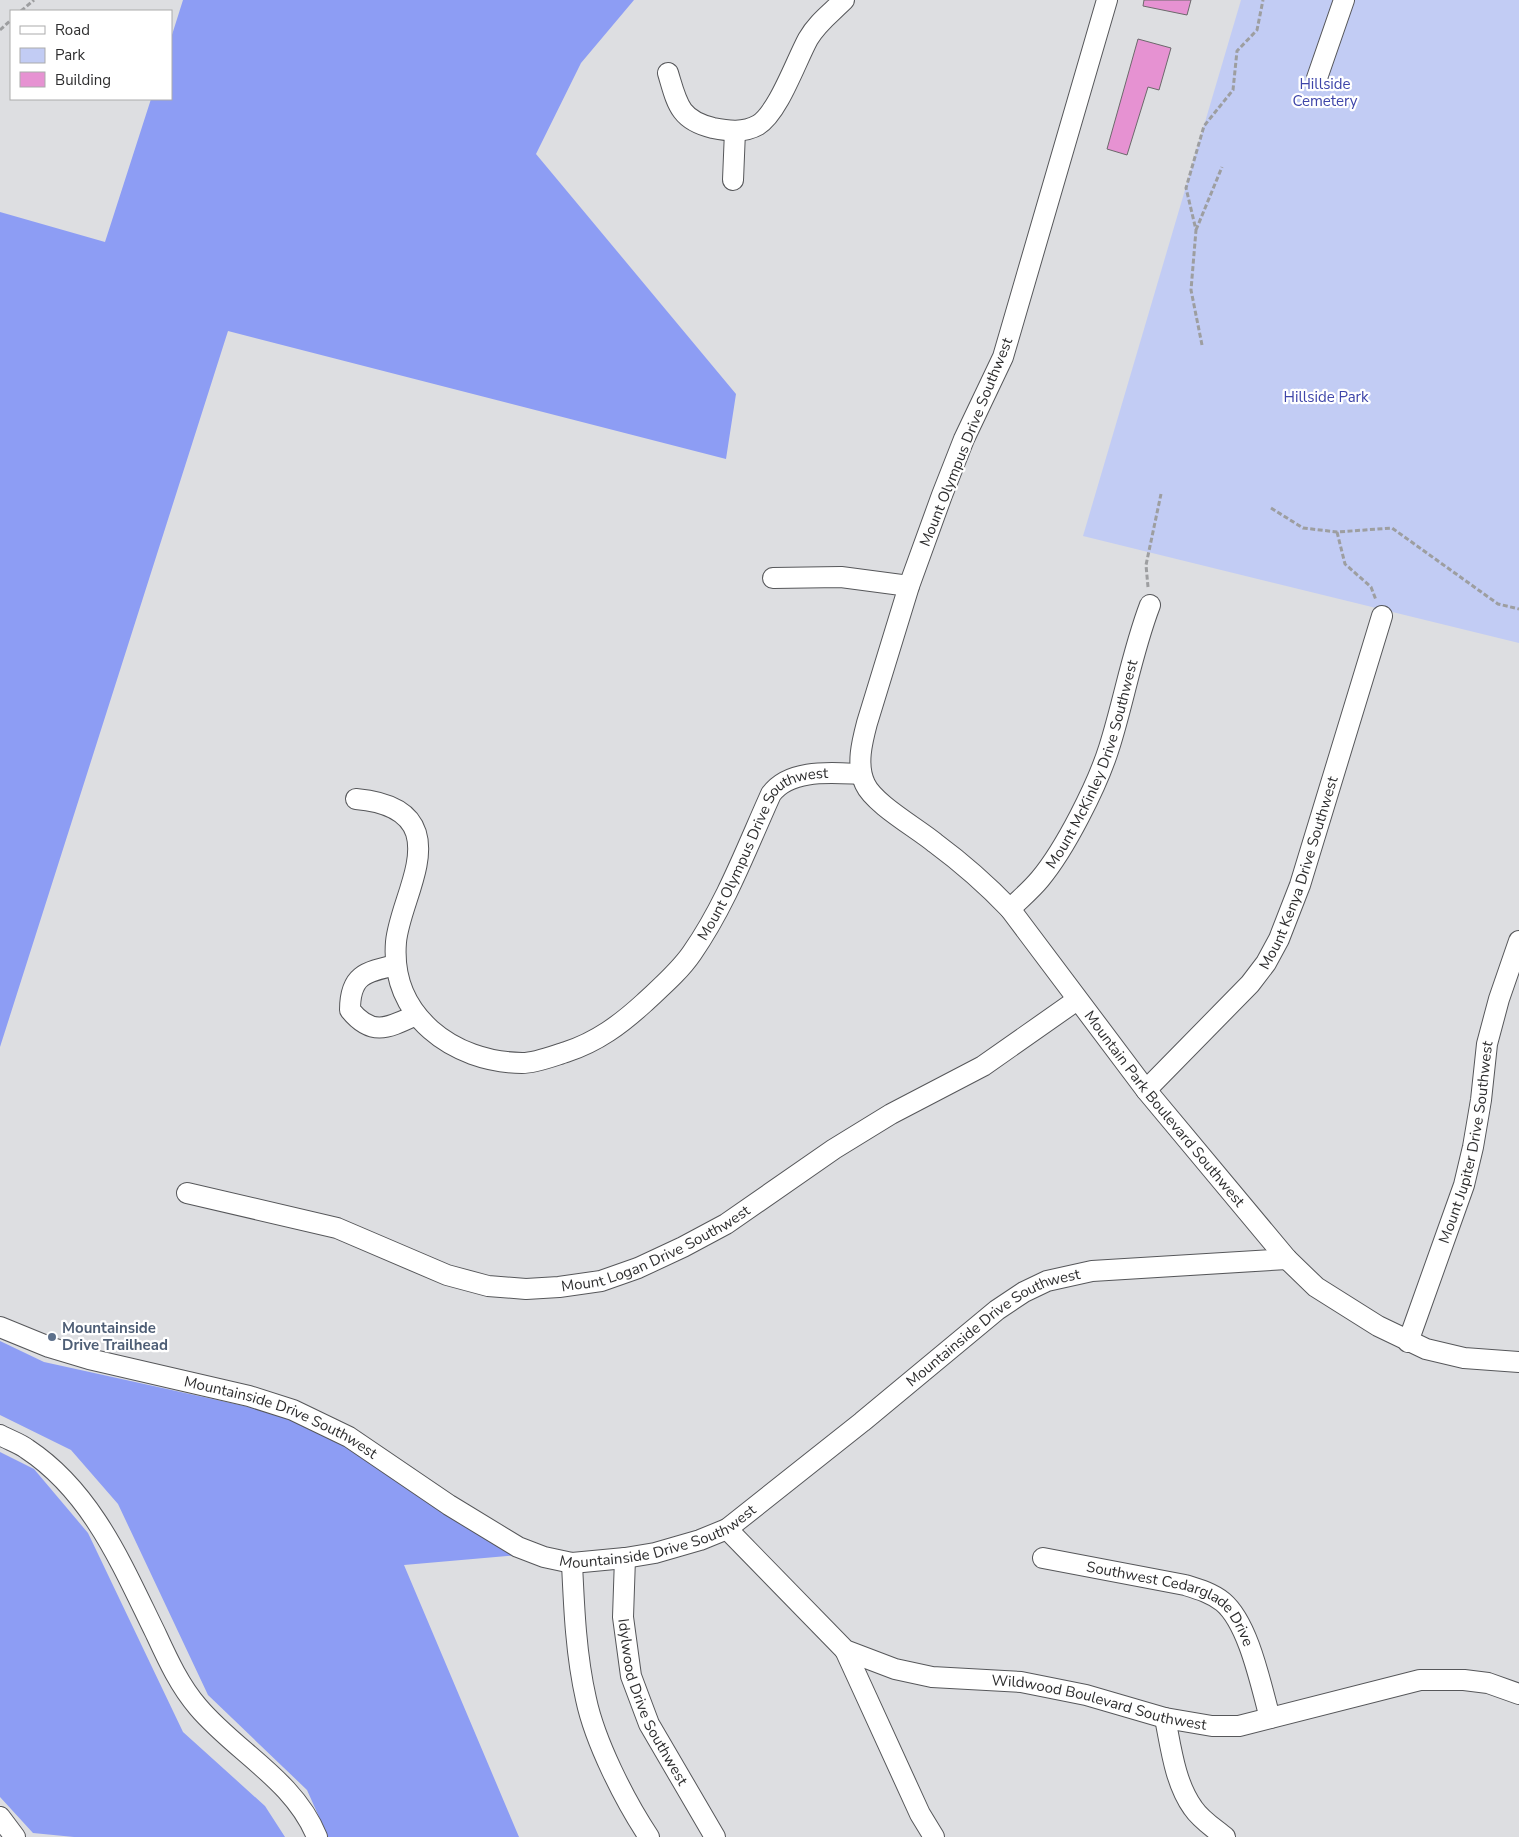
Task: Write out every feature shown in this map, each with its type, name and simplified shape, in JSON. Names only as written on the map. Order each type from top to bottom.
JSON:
[{"type":"street","points":[[668,73],[679,106],[687,117],[695,123],[707,127],[735,131],[758,125],[766,118],[776,104],[814,30],[844,0]]},
{"type":"street","name":"Mount Olympus Drive Southwest","points":[[356,799],[374,800],[390,806],[411,822],[416,834],[417,860],[400,920],[396,942],[396,965],[404,994],[416,1015],[435,1035],[455,1048],[482,1058],[524,1063],[576,1048],[603,1036],[632,1014],[671,978],[692,954],[719,908],[771,794],[776,787],[798,777],[822,773],[861,774],[862,741],[910,586],[964,439],[1002,357],[1108,0]]},
{"type":"street","points":[[1317,78],[1333,26],[1344,0]]},
{"type":"street","points":[[733,180],[735,131]]},
{"type":"street","points":[[773,578],[841,577],[910,586]]},
{"type":"street","name":"Mount McKinley Drive Southwest","points":[[1010,909],[1040,878],[1056,856],[1095,782],[1108,749],[1136,646],[1150,606]]},
{"type":"street","name":"Mount Kenya Drive Southwest","points":[[1146,1090],[1250,984],[1266,963],[1279,939],[1300,885],[1382,616]]},
{"type":"street","name":"Mountain Park Boulevard Southwest","points":[[861,774],[865,785],[876,799],[936,843],[987,884],[1010,909],[1146,1090],[1287,1259],[1316,1287],[1347,1308],[1408,1342],[1426,1349],[1450,1356],[1519,1362]]},
{"type":"street","name":"Mount Jupiter Drive Southwest","points":[[1408,1342],[1464,1185],[1476,1128],[1487,1044],[1496,1008],[1519,941]]},
{"type":"street","points":[[396,965],[370,971],[358,980],[350,995],[350,1010],[358,1021],[368,1027],[380,1028],[395,1025],[416,1015]]},
{"type":"street","name":"Mount Logan Drive Southwest","points":[[188,1193],[337,1228],[447,1275],[488,1286],[559,1288],[602,1281],[638,1268],[726,1224],[834,1148],[891,1114],[983,1066],[1077,1000]]},
{"type":"street","name":"Mountainside Drive Southwest","points":[[0,1327],[49,1347],[249,1396],[293,1410],[349,1437],[449,1505],[518,1546],[544,1557],[572,1563],[625,1558],[673,1548],[727,1529],[862,1422],[997,1310],[1024,1292],[1047,1281],[1092,1271],[1287,1259]]},
{"type":"street","points":[[0,1435],[26,1448],[46,1463],[67,1482],[86,1505],[102,1527],[121,1563],[179,1683],[198,1708],[278,1780],[301,1809],[317,1837]]},
{"type":"street","name":"Wildwood Boulevard Southwest","points":[[727,1529],[845,1650],[895,1668],[932,1678],[1021,1682],[1049,1686],[1165,1718],[1212,1726],[1239,1726],[1420,1680],[1464,1680],[1488,1683],[1519,1694]]},
{"type":"street","name":"Idylwood Drive Southwest","points":[[625,1558],[623,1617],[631,1676],[649,1724],[715,1837]]},
{"type":"street","name":"Southwest Cedarglade Drive","points":[[1043,1558],[1185,1585],[1207,1592],[1223,1602],[1235,1615],[1246,1635],[1270,1718]]},
{"type":"street","points":[[572,1563],[574,1613],[586,1699],[594,1729],[634,1816],[649,1837]]},
{"type":"street","points":[[845,1650],[920,1814],[934,1837]]},
{"type":"street","points":[[1165,1718],[1175,1767],[1184,1792],[1193,1808],[1205,1822],[1225,1837]]},
{"type":"street","points":[[0,1817],[15,1837]]},
{"type":"path","points":[[22,10],[34,0]]},
{"type":"path","points":[[1196,230],[1186,188],[1191,170],[1204,126],[1233,90],[1237,50],[1256,30],[1263,0]]},
{"type":"path","points":[[0,30],[10,21]]},
{"type":"path","points":[[1202,345],[1191,290],[1196,230],[1222,167]]},
{"type":"path","points":[[1150,606],[1146,565],[1161,494]]},
{"type":"path","points":[[1271,508],[1303,528],[1337,532],[1392,528],[1498,604],[1519,609]]},
{"type":"path","points":[[1337,532],[1345,564],[1371,587],[1382,616]]},
{"type":"green space","name":"Hillside Park","points":[[1241,0],[1519,0],[1519,643],[1083,536]]},
{"type":"shaded area","points":[[183,0],[634,0],[581,63],[536,154],[736,394],[726,459],[228,331],[0,1047],[0,212],[105,242],[151,100],[172,100],[172,35]]},
{"type":"shaded area","points":[[0,1341],[44,1362],[290,1416],[455,1499],[519,1555],[404,1565],[519,1837],[328,1837],[307,1790],[208,1695],[118,1504],[71,1450],[0,1415]]},
{"type":"shaded area","points":[[0,1452],[34,1469],[88,1533],[183,1732],[265,1806],[285,1837],[74,1837],[33,1833],[0,1797]]},
{"type":"building","points":[[1144,0],[1191,0],[1187,15],[1143,6]]},
{"type":"building","points":[[1138,39],[1171,48],[1159,90],[1148,87],[1127,155],[1107,149]]},
{"type":"place","name":"Mountainside Drive Trailhead","points":[[52,1337]]},
{"type":"park label","name":"Hillside Cemetery","points":[[1325,92]]}]
